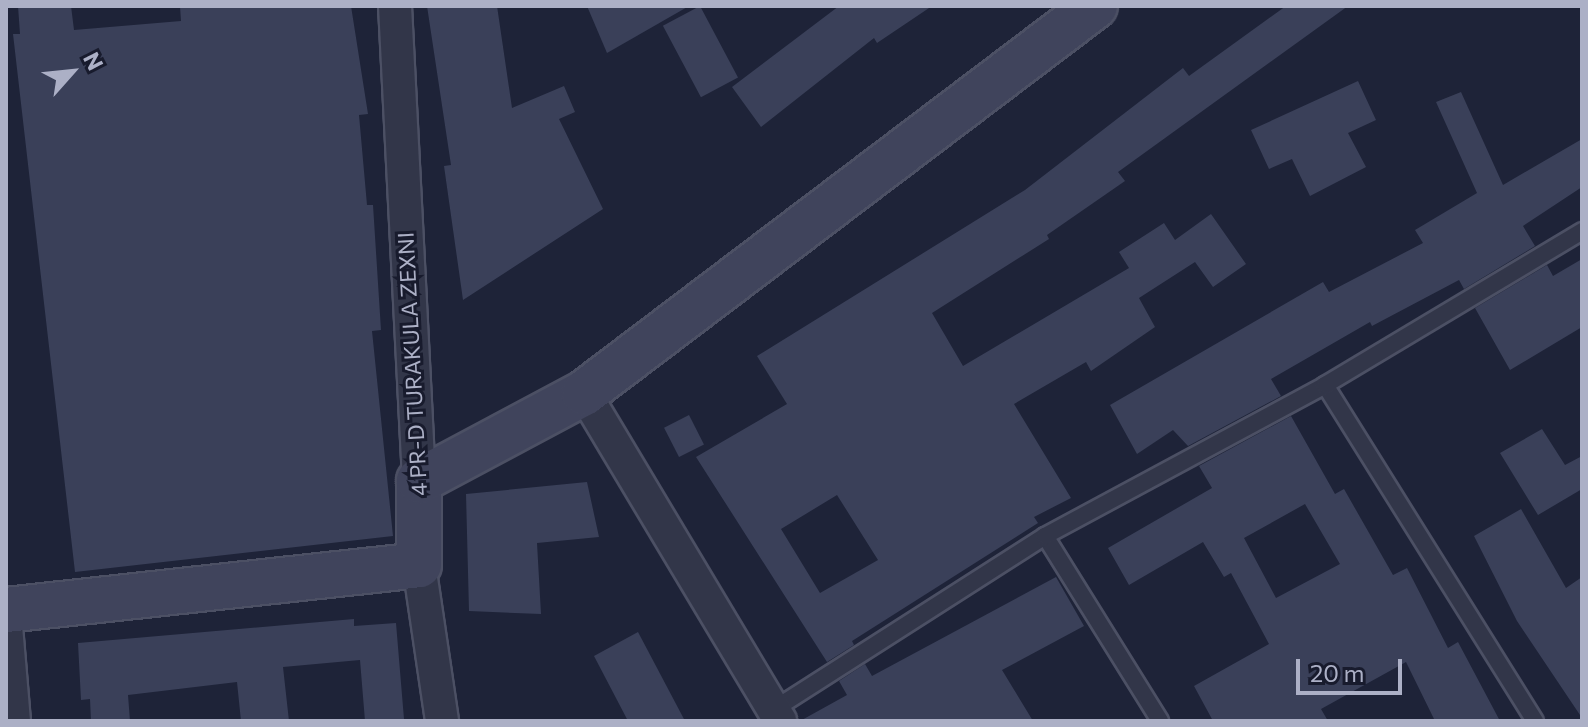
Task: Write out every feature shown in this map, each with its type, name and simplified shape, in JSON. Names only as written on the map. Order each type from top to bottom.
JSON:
[{"type":"street","name":"4 PR-D TURAKULA ZEXNI","points":[[395,6],[419,481],[419,565],[442,721]]},
{"type":"street","points":[[419,481],[584,393],[1095,6]]},
{"type":"street","points":[[584,393],[776,716]]},
{"type":"street","points":[[6,610],[419,565]]},
{"type":"street","points":[[6,626],[14,721]]},
{"type":"lane","points":[[776,716],[1045,536],[1325,385],[1582,231]]},
{"type":"lane","points":[[1325,385],[1535,721]]},
{"type":"lane","points":[[1045,536],[1160,721]]},
{"type":"building","points":[[18,6],[71,6],[74,30],[181,21],[180,6],[351,6],[368,114],[359,115],[367,205],[373,205],[381,330],[372,331],[393,536],[75,572],[13,34],[20,34]]},
{"type":"building","points":[[427,6],[497,6],[512,108],[564,86],[575,112],[559,119],[603,209],[463,300],[444,166],[451,165]]},
{"type":"building","points":[[587,6],[689,6],[607,53]]},
{"type":"building","points":[[700,6],[738,78],[701,97],[663,26]]},
{"type":"building","points":[[839,6],[932,6],[877,43],[874,38],[761,127],[732,87]]},
{"type":"building","points":[[1286,6],[1348,6],[1118,172],[1125,181],[1047,235],[1049,239],[932,313],[963,366],[1129,268],[1119,252],[1164,223],[1175,240],[1211,214],[1246,264],[1213,287],[1195,262],[1139,298],[1155,327],[1091,371],[1086,362],[1014,404],[1071,498],[1034,517],[1038,523],[852,641],[854,645],[827,662],[696,457],[787,404],[757,356],[1025,190],[1183,68],[1189,76]],"holes":[[[837,495],[878,560],[820,593],[781,529]]]},
{"type":"building","points":[[1358,81],[1376,120],[1348,133],[1366,167],[1310,196],[1292,159],[1269,169],[1251,130]]},
{"type":"building","points":[[1461,92],[1503,185],[1582,139],[1582,187],[1523,226],[1535,246],[1464,289],[1459,280],[1372,326],[1370,322],[1271,379],[1281,396],[1188,446],[1173,430],[1137,454],[1110,405],[1323,282],[1329,292],[1423,243],[1415,230],[1477,193],[1436,102]]},
{"type":"building","points":[[1582,259],[1582,327],[1510,370],[1475,308],[1547,265],[1553,276]]},
{"type":"building","points":[[689,415],[704,444],[679,457],[664,428]]},
{"type":"building","points":[[1291,416],[1335,494],[1344,489],[1393,575],[1407,568],[1448,648],[1458,642],[1500,721],[1435,721],[1406,662],[1321,709],[1328,721],[1213,721],[1194,686],[1269,644],[1231,573],[1224,577],[1203,542],[1129,585],[1108,548],[1212,488],[1199,466]],"holes":[[[1305,504],[1340,564],[1276,598],[1244,538]]]},
{"type":"building","points":[[1542,429],[1565,465],[1582,456],[1582,489],[1538,515],[1500,453]]},
{"type":"building","points":[[587,482],[599,537],[537,543],[541,614],[469,611],[466,494]]},
{"type":"building","points":[[1521,509],[1566,588],[1582,577],[1582,718],[1517,621],[1474,536]]},
{"type":"building","points":[[1056,577],[1084,626],[1002,670],[1033,721],[800,721],[847,695],[839,681],[865,664],[872,676]]},
{"type":"building","points":[[354,619],[354,626],[396,623],[404,719],[365,721],[360,660],[283,667],[289,721],[241,721],[237,682],[128,695],[130,721],[91,721],[90,699],[81,700],[78,643]]},
{"type":"building","points":[[638,632],[685,721],[628,721],[594,656]]}]
